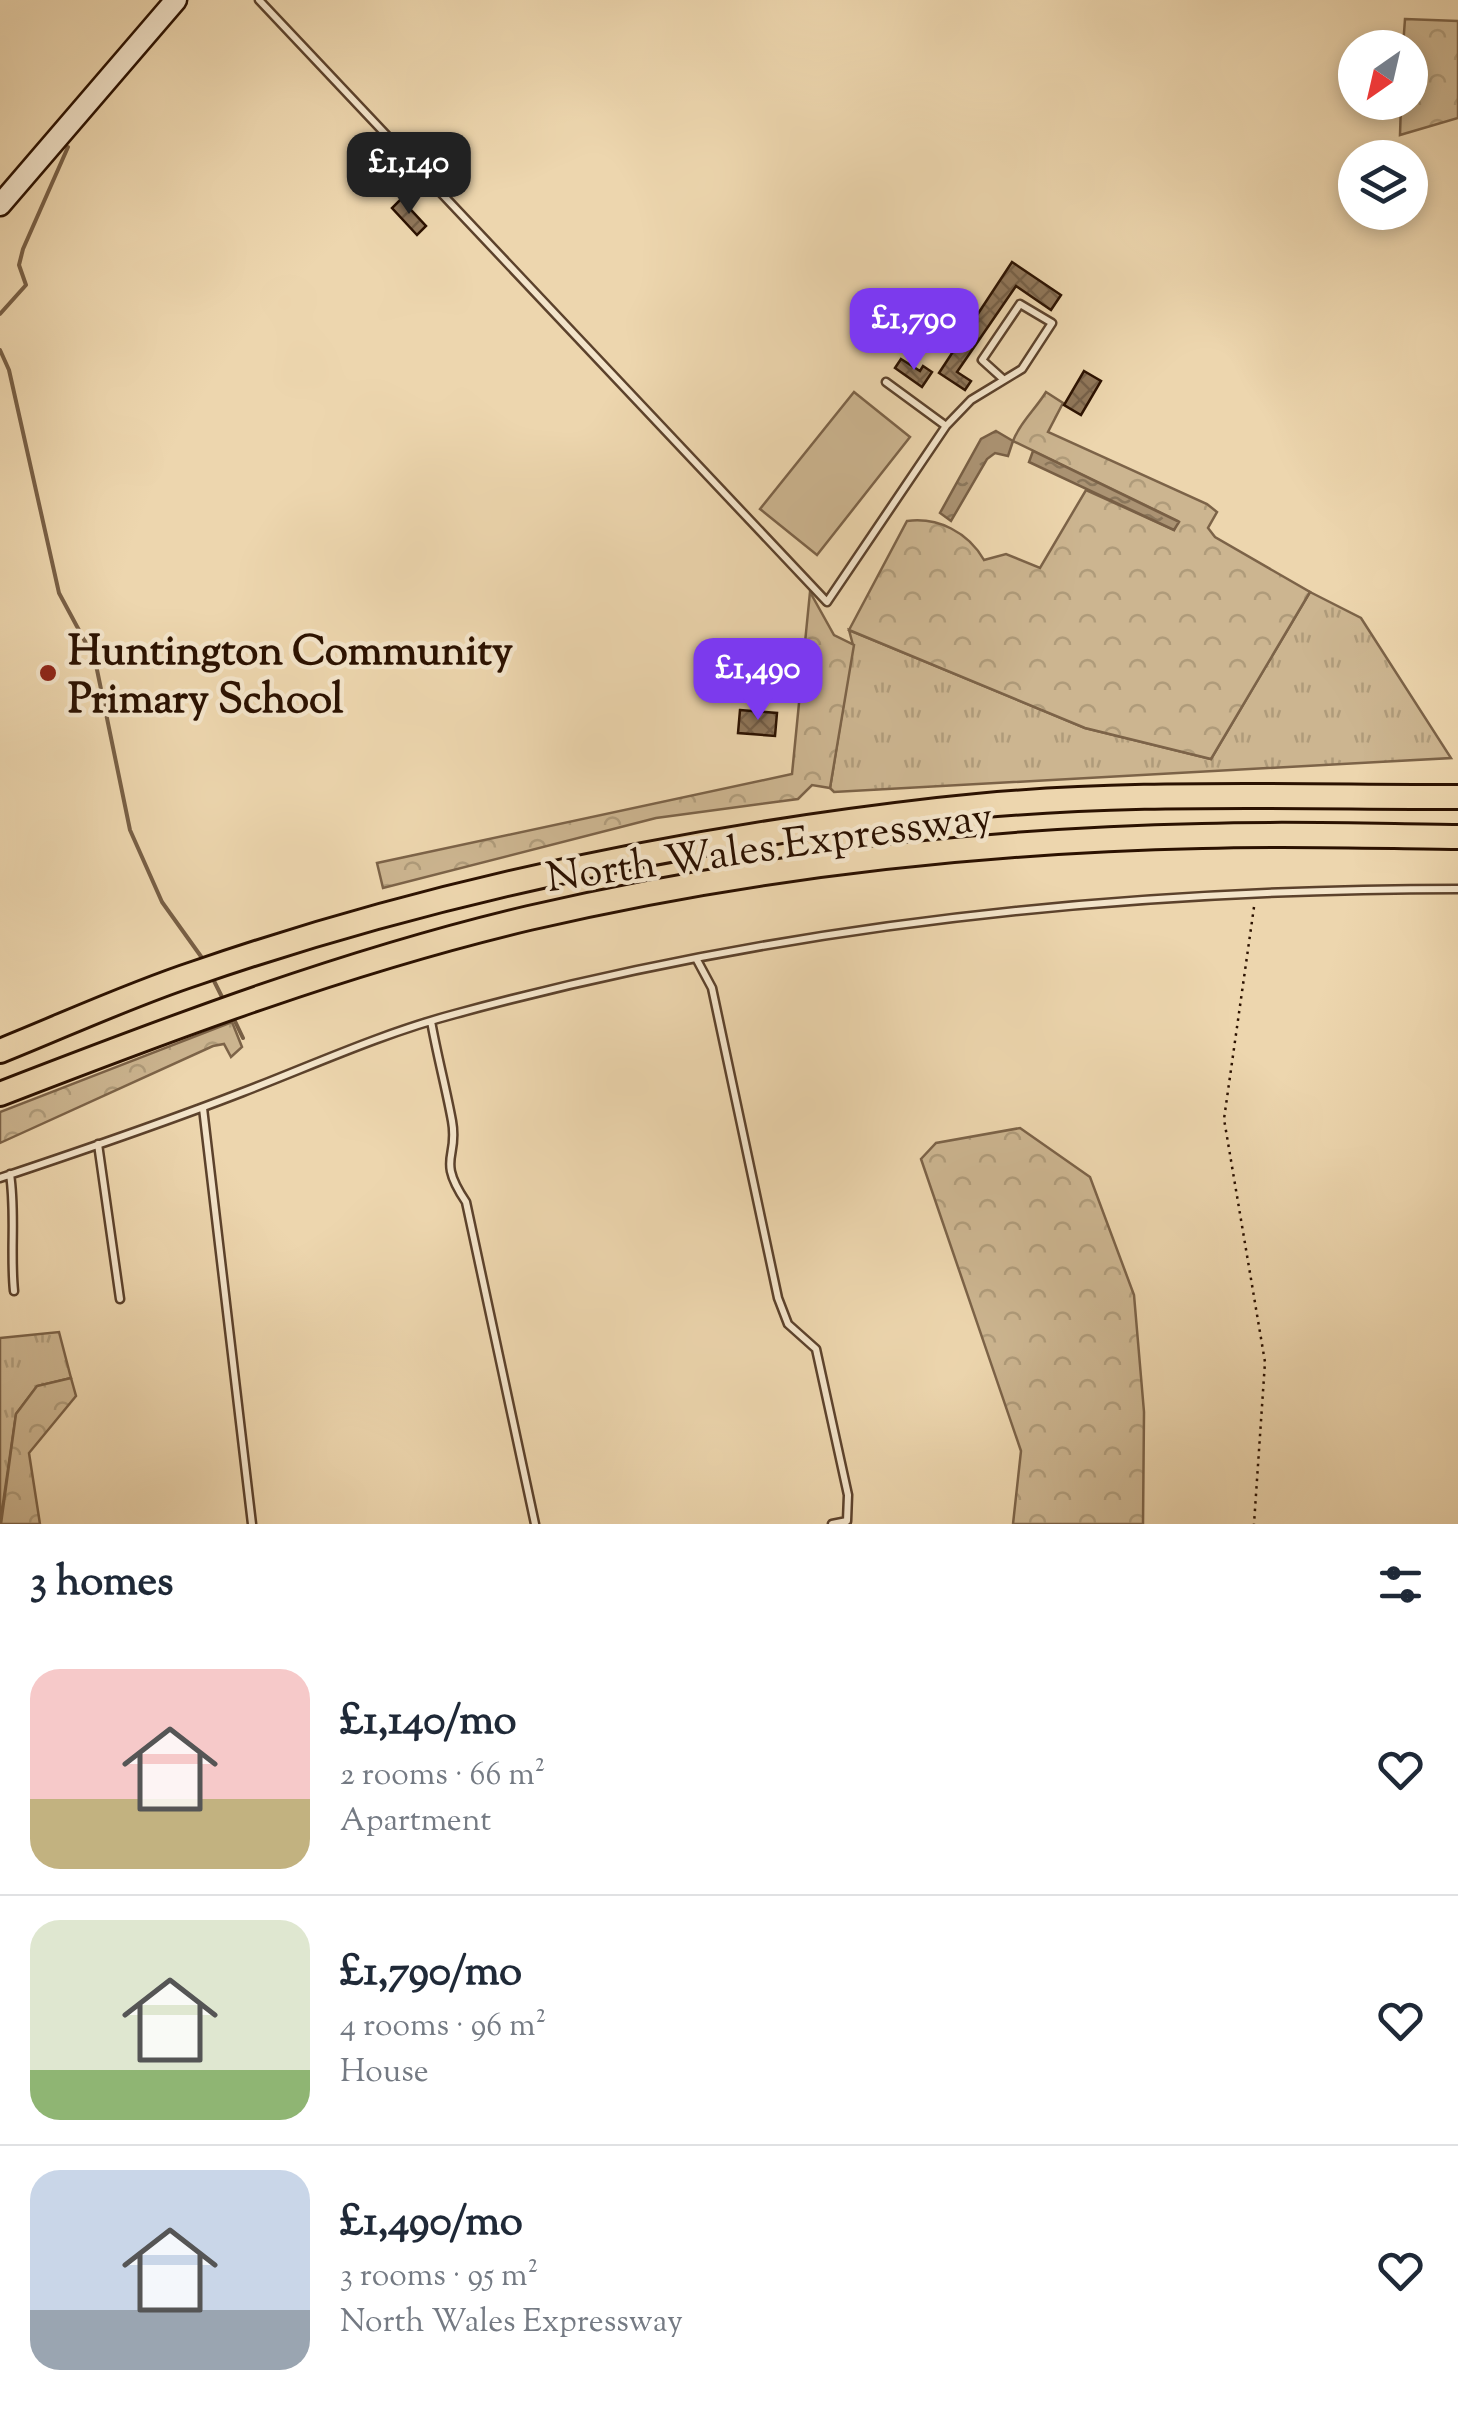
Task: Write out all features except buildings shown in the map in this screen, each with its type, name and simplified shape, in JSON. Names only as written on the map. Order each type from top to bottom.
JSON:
[{"type":"highway","name":"North Wales Expressway","points":[[0,1051],[238,960],[496,884],[695,843],[903,814],[1135,796],[1458,797]]},
{"type":"highway","name":"North Wales Expressway","points":[[0,1094],[254,998],[528,918],[709,882],[953,849],[1202,836],[1458,837]]},
{"type":"main road","points":[[0,205],[176,0]]},
{"type":"lane","points":[[259,0],[827,602],[946,426],[971,400],[1022,369],[1052,323],[1020,304],[982,360],[1002,379]]},
{"type":"lane","points":[[886,382],[946,426]]},
{"type":"lane","points":[[0,1178],[203,1108],[431,1021],[697,960],[967,914],[1256,894],[1458,889]]},
{"type":"lane","points":[[697,960],[712,988],[778,1298],[788,1324],[816,1349],[848,1495],[847,1521],[832,1524]]},
{"type":"lane","points":[[431,1021],[454,1128],[447,1158],[452,1182],[466,1202],[535,1524]]},
{"type":"lane","points":[[203,1108],[252,1524]]},
{"type":"lane","points":[[98,1144],[120,1299]]},
{"type":"lane","points":[[10,1174],[16,1223],[10,1246],[14,1290]]},
{"type":"path","points":[[1254,1524],[1266,1362],[1224,1119],[1256,894]]},
{"type":"green space","points":[[1405,19],[1458,21],[1458,118],[1400,135],[1400,120],[1428,120],[1428,30],[1404,30]]},
{"type":"green space","points":[[854,392],[910,437],[817,555],[760,509]]},
{"type":"green space","points":[[1046,392],[1063,403],[1048,432],[1207,504],[1217,512],[1208,528],[1215,537],[1310,592],[1211,759],[1085,728],[849,630],[907,521],[930,521],[961,534],[984,560],[1006,554],[1040,568],[1086,490],[1174,530],[1178,521],[1013,441]]},
{"type":"green space","points":[[810,592],[834,635],[854,645],[830,788],[812,785],[798,799],[656,818],[383,888],[377,863],[792,774]]},
{"type":"green space","points":[[1310,592],[1361,618],[1451,758],[834,792],[830,788],[853,645],[849,630],[1085,728],[1211,759]]},
{"type":"green space","points":[[232,1022],[242,1047],[231,1057],[224,1044],[213,1046],[0,1143],[0,1112]]},
{"type":"green space","points":[[1020,1128],[1090,1177],[1134,1295],[1144,1412],[1143,1524],[1013,1524],[1021,1451],[921,1159],[936,1143]]},
{"type":"green space","points":[[59,1332],[71,1378],[37,1386],[16,1414],[0,1524],[0,1338]]},
{"type":"green space","points":[[71,1378],[76,1396],[29,1453],[40,1524],[1,1524],[16,1414],[37,1386]]},
{"type":"water","points":[[996,431],[1013,441],[1008,456],[995,453],[987,459],[951,521],[940,513],[981,439]]},
{"type":"water","points":[[1033,451],[1179,522],[1174,530],[1029,462]]},
{"type":"waterway","points":[[0,314],[26,285],[19,265],[23,249],[68,147]]},
{"type":"waterway","points":[[0,350],[9,370],[59,593],[95,660],[130,830],[162,902],[205,962]]},
{"type":"waterway","points":[[211,975],[225,1003]]},
{"type":"waterway","points":[[232,1015],[243,1038]]},
{"type":"place","name":"Huntington Community Primary School","points":[[48,673]]}]
